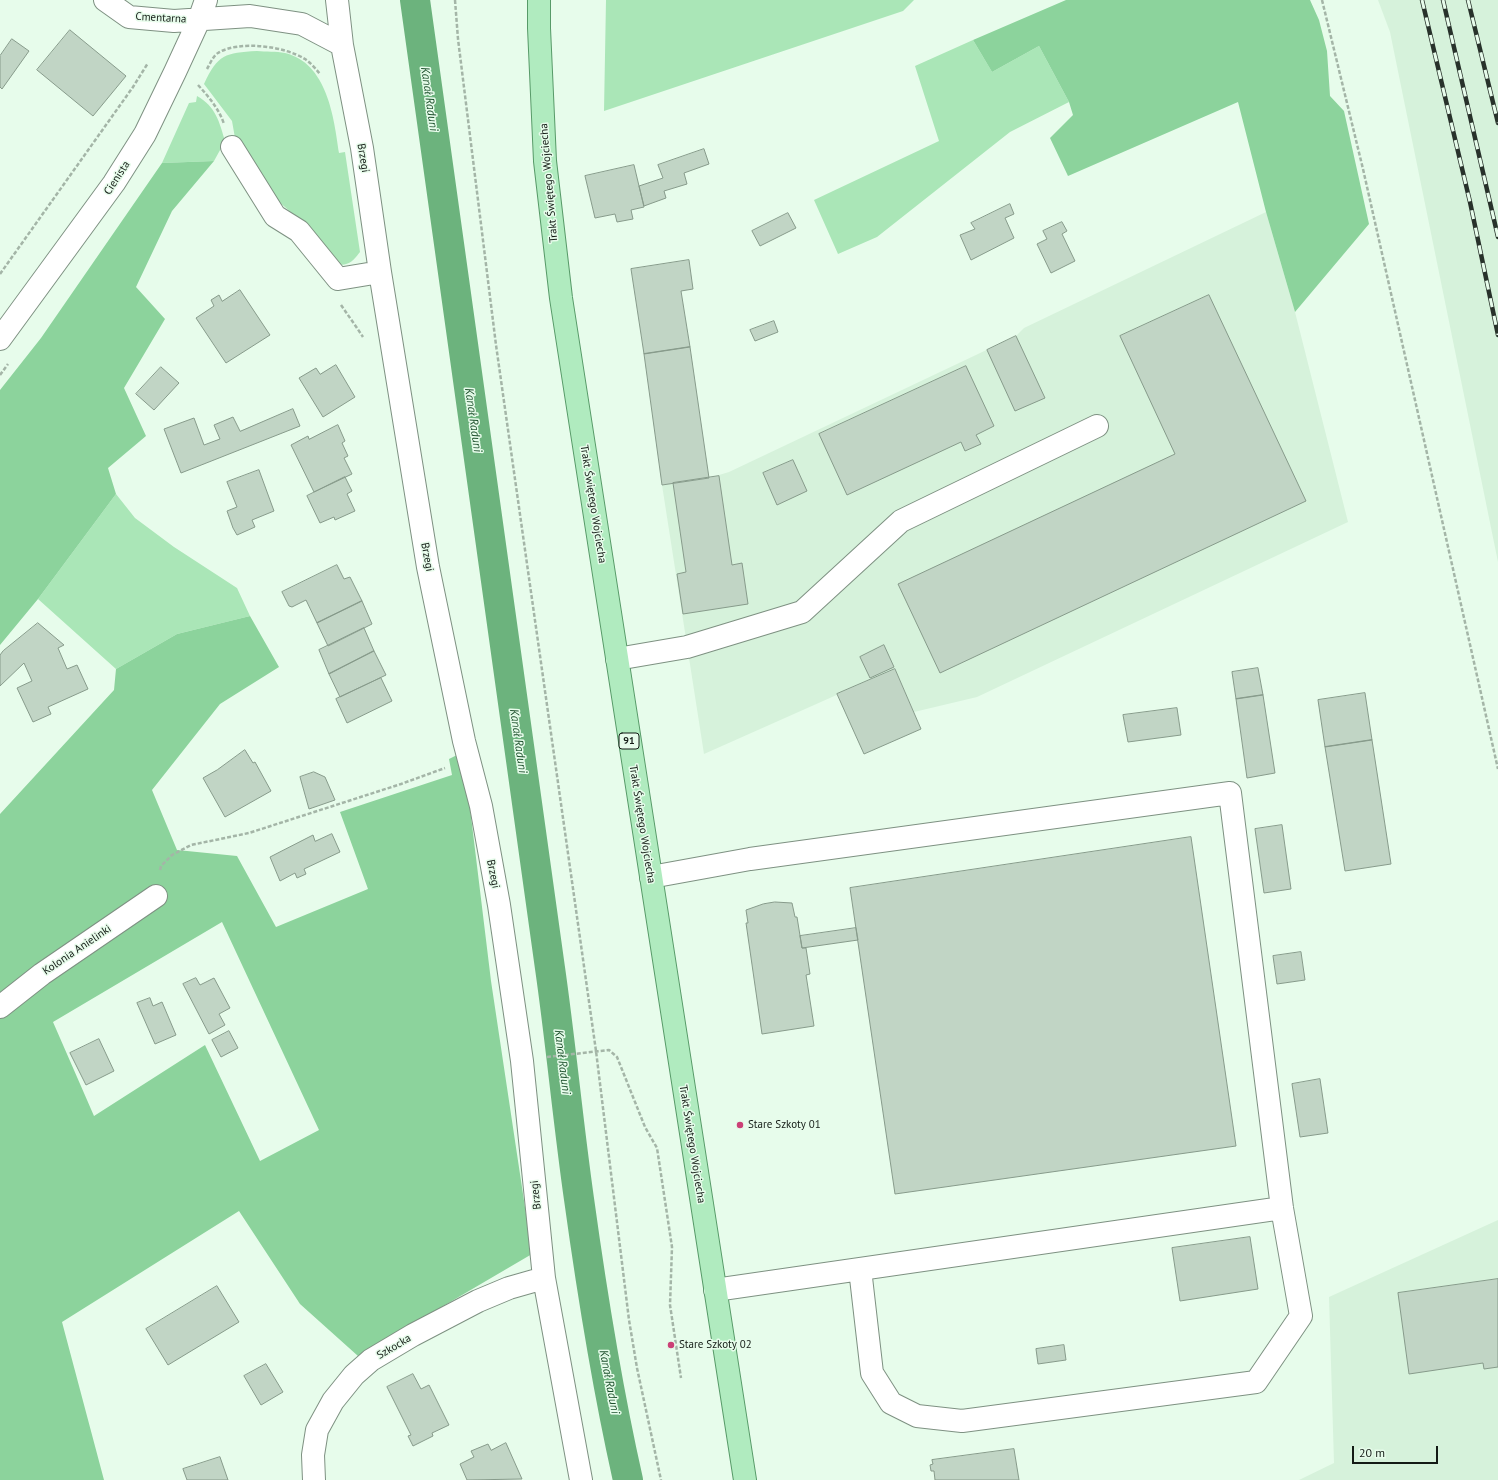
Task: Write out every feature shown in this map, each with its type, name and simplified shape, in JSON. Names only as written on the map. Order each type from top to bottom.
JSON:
[{"type":"main road","name":"Trakt Świętego Wojciecha","points":[[540,0],[539,28],[545,161],[559,283],[745,1480]]},
{"type":"street","name":"Cmentarna","points":[[105,0],[128,16],[174,21],[203,10]]},
{"type":"street","name":"Brzegi","points":[[337,0],[342,45],[362,148],[380,272],[428,567],[469,758],[481,806],[499,905],[522,1061],[544,1278],[581,1480]]},
{"type":"street","points":[[203,10],[302,24],[342,45]]},
{"type":"street","name":"Cienista","points":[[0,339],[114,183],[145,134],[203,10]]},
{"type":"street","points":[[232,147],[275,216],[299,231],[338,280],[380,272]]},
{"type":"street","points":[[617,660],[687,647],[802,612],[901,521],[1097,426]]},
{"type":"street","points":[[651,877],[750,859],[1230,792],[1282,1208],[1301,1316],[1256,1382],[962,1421],[917,1416],[892,1403],[872,1373],[860,1269]]},
{"type":"street","name":"Kolonia Anielinki","points":[[0,1007],[42,974],[156,896]]},
{"type":"street","points":[[715,1290],[1282,1208]]},
{"type":"street","name":"Szkocka","points":[[314,1480],[313,1455],[317,1430],[333,1401],[354,1375],[371,1360],[478,1301],[509,1288],[544,1278]]},
{"type":"path","points":[[455,0],[458,39],[496,345],[596,1051],[628,1320],[661,1480]]},
{"type":"path","points":[[1322,0],[1363,169],[1498,770]]},
{"type":"path","points":[[205,72],[217,54],[233,47],[255,46],[281,49],[294,53],[306,60],[323,78]]},
{"type":"path","points":[[0,274],[133,87],[150,60]]},
{"type":"path","points":[[169,85],[193,97],[197,84],[210,98],[222,117],[232,147]]},
{"type":"path","points":[[172,855],[191,845],[249,833],[401,784],[469,758]]},
{"type":"path","points":[[543,1057],[608,1050],[617,1057],[645,1127],[657,1148],[672,1247],[670,1305],[681,1378]]},
{"type":"shaded area","points":[[1378,0],[1498,0],[1498,562],[1390,32]]},
{"type":"shaded area","points":[[1266,212],[1295,312],[1348,522],[977,697],[914,712],[895,669],[704,754],[662,485],[709,478],[729,472],[1016,336],[1024,328]]},
{"type":"shaded area","points":[[1498,1220],[1498,1480],[1299,1480],[1334,1463],[1329,1297]]},
{"type":"green space","points":[[606,0],[914,0],[903,11],[604,111]]},
{"type":"green space","points":[[1066,0],[1310,0],[1319,20],[1327,51],[1330,96],[1344,111],[1369,224],[1295,312],[1266,212],[1238,102],[1068,176],[1050,138],[1073,115],[1069,102],[1039,46],[992,72],[973,40]]},
{"type":"green space","points":[[973,40],[992,72],[1039,46],[1069,102],[1010,132],[877,237],[838,254],[814,200],[939,141],[915,66]]},
{"type":"green space","points":[[257,51],[285,53],[299,59],[310,68],[326,93],[331,108],[339,153],[345,152],[360,252],[353,261],[348,264],[336,265],[302,222],[269,193],[235,138],[232,121],[204,84],[214,66],[224,57],[230,54]]},
{"type":"green space","points":[[197,96],[213,110],[219,121],[225,141],[214,161],[162,163],[189,103],[196,102]]},
{"type":"green space","points":[[214,161],[172,211],[136,287],[165,319],[124,388],[146,436],[108,468],[116,494],[38,599],[0,645],[0,390],[41,338],[162,163]]},
{"type":"green space","points":[[116,494],[135,518],[174,547],[237,588],[250,616],[177,634],[116,669],[38,599]]},
{"type":"green space","points":[[250,616],[279,667],[220,704],[152,790],[177,850],[237,856],[276,927],[368,889],[340,812],[452,775],[449,759],[457,755],[469,800],[491,981],[532,1254],[358,1356],[300,1304],[239,1211],[62,1322],[104,1480],[0,1480],[0,814],[114,690],[116,669],[177,634]],"holes":[[[222,922],[319,1130],[260,1161],[205,1045],[94,1116],[53,1022]]]},
{"type":"building","points":[[70,30],[126,76],[93,116],[37,70]]},
{"type":"building","points":[[12,39],[29,51],[2,89],[0,87],[0,56]]},
{"type":"building","points":[[704,149],[709,164],[684,173],[687,184],[664,191],[666,198],[644,206],[639,186],[663,178],[658,165]]},
{"type":"building","points":[[634,165],[644,207],[631,210],[633,219],[617,222],[615,214],[595,218],[585,176]]},
{"type":"building","points":[[1010,204],[1014,214],[1005,218],[1014,238],[971,260],[960,235],[975,229],[971,223]]},
{"type":"building","points":[[788,213],[796,228],[760,246],[752,231]]},
{"type":"building","points":[[1062,222],[1067,231],[1062,234],[1075,261],[1051,273],[1037,244],[1047,239],[1043,231]]},
{"type":"building","points":[[689,260],[693,289],[681,291],[690,347],[644,354],[631,269]]},
{"type":"building","points":[[240,290],[270,335],[226,363],[196,318],[214,306],[211,300],[219,295],[222,301]]},
{"type":"building","points":[[1209,295],[1306,501],[940,673],[898,584],[1175,454],[1120,336]]},
{"type":"building","points":[[774,321],[778,332],[755,341],[750,330]]},
{"type":"building","points":[[1016,336],[1045,398],[1015,411],[987,350]]},
{"type":"building","points":[[690,347],[709,478],[662,485],[644,354]]},
{"type":"building","points":[[336,365],[355,397],[323,417],[299,378],[316,368],[320,374]]},
{"type":"building","points":[[966,366],[994,426],[976,435],[981,444],[965,451],[961,442],[847,495],[819,434]]},
{"type":"building","points":[[161,367],[179,383],[154,410],[136,394]]},
{"type":"building","points":[[293,409],[300,426],[181,473],[164,429],[194,418],[204,445],[220,439],[214,425],[233,417],[240,431]]},
{"type":"building","points":[[338,425],[345,441],[342,443],[348,456],[344,458],[352,474],[314,492],[291,445],[308,436],[309,439]]},
{"type":"building","points":[[793,460],[807,491],[777,505],[763,473]]},
{"type":"building","points":[[259,470],[274,511],[252,520],[255,527],[237,535],[227,511],[237,507],[227,482]]},
{"type":"building","points":[[719,476],[732,565],[742,563],[748,604],[683,614],[677,574],[686,572],[673,483]]},
{"type":"building","points":[[345,477],[352,491],[347,494],[355,511],[335,520],[334,517],[320,523],[307,496]]},
{"type":"building","points":[[337,565],[344,579],[350,577],[362,601],[317,623],[306,600],[292,607],[289,606],[282,592]]},
{"type":"building","points":[[362,601],[372,624],[328,646],[317,623]]},
{"type":"building","points":[[38,623],[64,645],[58,648],[67,669],[77,665],[88,689],[48,707],[51,714],[33,722],[17,688],[32,681],[24,663],[0,686],[0,655]]},
{"type":"building","points":[[364,628],[374,651],[329,674],[319,650]]},
{"type":"building","points":[[884,645],[894,667],[870,678],[860,657]]},
{"type":"building","points":[[374,651],[386,675],[340,697],[329,674]]},
{"type":"building","points":[[1258,668],[1263,695],[1236,699],[1232,672]]},
{"type":"building","points":[[895,669],[921,729],[864,754],[837,694]]},
{"type":"building","points":[[381,678],[392,701],[347,723],[336,699]]},
{"type":"building","points":[[1365,693],[1372,740],[1325,747],[1318,700]]},
{"type":"building","points":[[1263,695],[1275,773],[1247,778],[1236,699]]},
{"type":"building","points":[[1177,708],[1181,735],[1128,742],[1123,715]]},
{"type":"building","points":[[1372,740],[1391,864],[1345,871],[1325,747]]},
{"type":"building","points":[[245,750],[253,763],[255,762],[271,791],[225,817],[203,778]]},
{"type":"building","points":[[314,772],[325,777],[335,800],[309,809],[300,777]]},
{"type":"building","points":[[1282,825],[1291,889],[1264,893],[1255,829]]},
{"type":"building","points":[[332,834],[340,852],[304,869],[306,874],[297,878],[295,873],[280,881],[270,857],[313,835],[315,841]]},
{"type":"building","points":[[1191,837],[1236,1146],[895,1194],[850,888]]},
{"type":"building","points":[[775,902],[792,903],[795,917],[797,917],[802,948],[806,948],[810,974],[806,975],[814,1026],[762,1034],[746,923],[748,923],[746,910],[763,904]]},
{"type":"building","points":[[856,928],[858,940],[802,948],[800,936]]},
{"type":"building","points":[[1301,952],[1305,980],[1277,984],[1273,956]]},
{"type":"building","points":[[196,978],[200,985],[214,978],[230,1008],[219,1014],[225,1025],[209,1034],[183,984]]},
{"type":"building","points":[[150,998],[153,1006],[162,1002],[176,1035],[155,1044],[137,1003]]},
{"type":"building","points":[[229,1031],[238,1048],[221,1057],[212,1040]]},
{"type":"building","points":[[99,1039],[114,1071],[86,1085],[70,1053]]},
{"type":"building","points":[[1320,1079],[1328,1133],[1300,1137],[1292,1084]]},
{"type":"building","points":[[1250,1237],[1258,1289],[1180,1301],[1172,1248]]},
{"type":"building","points":[[1498,1279],[1498,1367],[1484,1369],[1483,1363],[1409,1374],[1398,1293]]},
{"type":"building","points":[[217,1286],[239,1322],[168,1365],[146,1329]]},
{"type":"building","points":[[1064,1345],[1066,1360],[1038,1364],[1036,1349]]},
{"type":"building","points":[[266,1364],[283,1392],[261,1405],[244,1376]]},
{"type":"building","points":[[413,1374],[421,1389],[429,1385],[449,1425],[432,1433],[433,1436],[413,1446],[408,1436],[411,1435],[387,1387]]},
{"type":"building","points":[[506,1443],[522,1479],[467,1480],[460,1464],[474,1457],[471,1451],[488,1444],[491,1450]]},
{"type":"building","points":[[1014,1449],[1019,1480],[935,1480],[934,1471],[931,1471],[930,1465],[933,1464],[932,1460]]},
{"type":"building","points":[[220,1457],[228,1480],[187,1480],[183,1469]]},
{"type":"waterway","name":"Kanał Raduni","points":[[415,0],[558,1026],[584,1234],[607,1375],[628,1480]]},
{"type":"railway","points":[[1422,0],[1470,202],[1498,335]]},
{"type":"railway","points":[[1443,0],[1498,237]]},
{"type":"railway","points":[[1468,0],[1498,123]]},
{"type":"place","name":"Stare Szkoty 01","points":[[740,1125]]},
{"type":"place","name":"Stare Szkoty 02","points":[[671,1345]]}]
